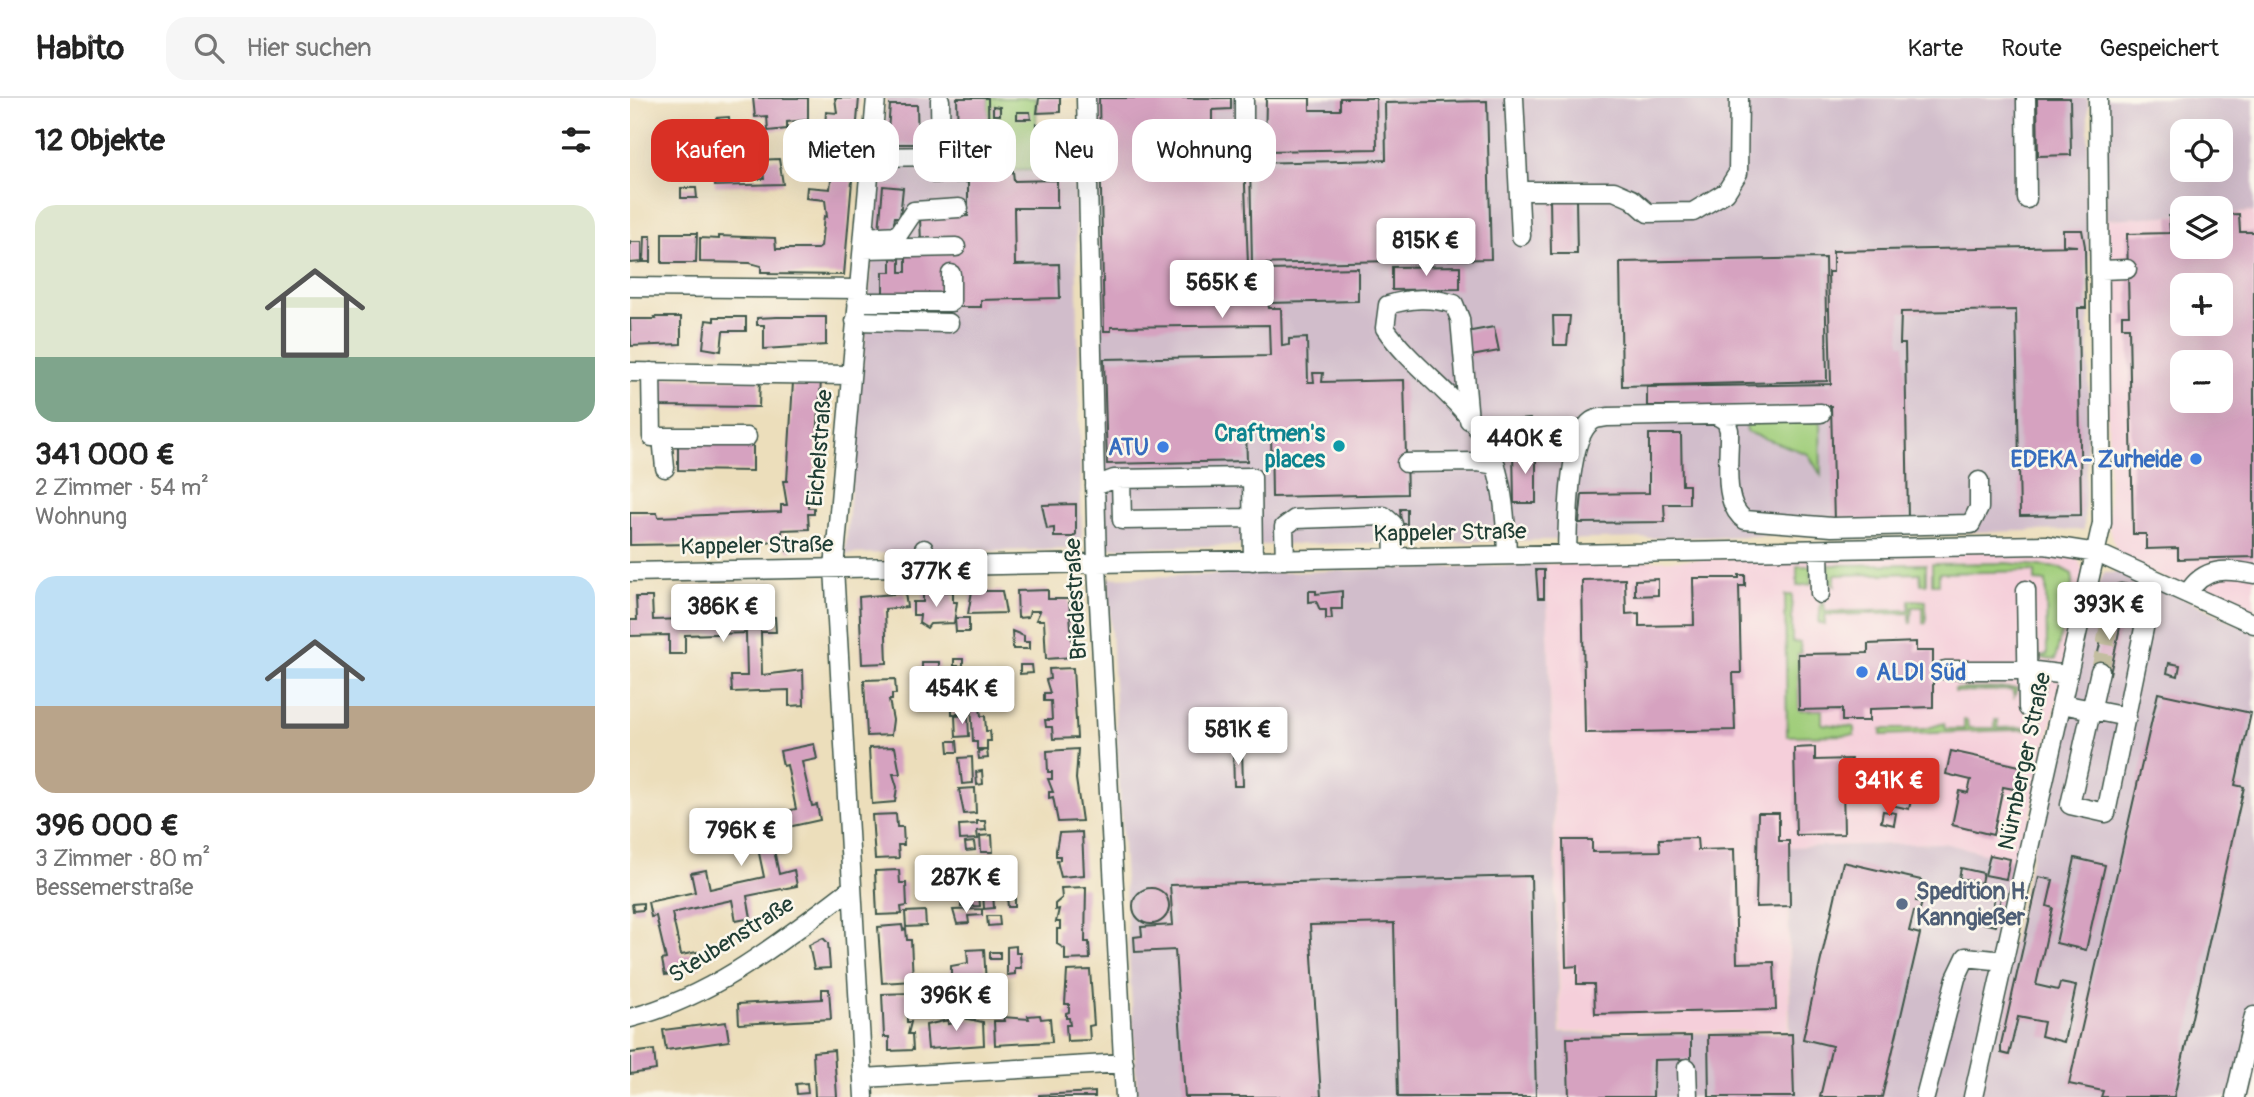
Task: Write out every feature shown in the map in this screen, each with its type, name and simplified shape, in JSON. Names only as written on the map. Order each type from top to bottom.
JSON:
[{"type":"street","name":"Eichelstraße","points":[[874,119],[876,98]]},
{"type":"street","name":"Briedestraße","points":[[1086,98],[1097,565],[1125,1097]]},
{"type":"street","points":[[1244,98],[1244,119]]},
{"type":"street","points":[[1514,98],[1521,236]]},
{"type":"street","points":[[1520,191],[1614,191],[1632,199],[1648,213],[1693,212],[1726,192],[1738,173],[1740,98]]},
{"type":"street","points":[[2026,98],[2026,199]]},
{"type":"street","name":"Nürnberger Straße","points":[[1973,1097],[2102,523],[2098,98]]},
{"type":"street","points":[[899,157],[941,156],[940,100]]},
{"type":"street","name":"Eichelstraße","points":[[864,1097],[834,568],[869,182]]},
{"type":"street","points":[[863,243],[898,235],[914,211],[959,208]]},
{"type":"street","points":[[863,243],[956,247]]},
{"type":"street","points":[[2101,270],[2127,269]]},
{"type":"street","points":[[630,287],[858,295],[951,302],[951,274]]},
{"type":"street","points":[[1469,419],[1460,319],[1454,304],[1437,299],[1410,299],[1388,305],[1385,328],[1401,351],[1469,419],[1484,439],[1496,465],[1507,555]]},
{"type":"street","points":[[855,321],[949,323]]},
{"type":"street","points":[[630,372],[850,375]]},
{"type":"street","points":[[651,372],[652,437],[747,437]]},
{"type":"street","points":[[1567,554],[1573,467],[1582,433],[1593,420],[1821,413]]},
{"type":"street","points":[[1716,415],[1726,421],[1729,430],[1731,502],[1735,513],[1745,520],[1832,527],[1970,524],[1979,508],[1979,481]]},
{"type":"street","points":[[662,437],[665,468]]},
{"type":"street","points":[[1406,463],[1478,462],[1496,465]]},
{"type":"street","points":[[1095,486],[1121,479],[1252,477],[1253,561]]},
{"type":"street","points":[[1121,479],[1122,520],[1252,518]]},
{"type":"street","points":[[1285,560],[1284,527],[1295,519],[1384,516],[1393,524],[1394,558]]},
{"type":"street","name":"Kappeler Straße","points":[[630,572],[834,568],[924,558],[1097,565],[2045,545],[2097,553],[2254,624]]},
{"type":"street","points":[[1819,550],[1820,594]]},
{"type":"street","points":[[2188,593],[2195,582],[2213,571],[2224,569],[2254,574]]},
{"type":"street","points":[[2026,590],[2028,708]]},
{"type":"street","points":[[2099,671],[2070,805],[2106,813],[2150,604],[2143,597],[2121,593],[2116,597],[2112,610]]},
{"type":"street","points":[[1945,670],[2027,670],[2068,675]]},
{"type":"street","points":[[2062,704],[2127,717]]},
{"type":"street","name":"Steubenstraße","points":[[630,1018],[696,996],[775,946],[852,888]]},
{"type":"street","points":[[1925,1097],[1956,978],[1966,957],[2004,961]]},
{"type":"street","points":[[2235,1097],[2254,1016]]},
{"type":"street","points":[[863,1078],[1124,1063]]},
{"type":"street","points":[[1687,1068],[1688,1097]]},
{"type":"shaded area","points":[[887,98],[987,98],[988,119],[913,119],[913,182],[1016,182],[1016,171],[1030,171],[1030,182],[1075,182],[1082,549],[845,554],[879,182],[899,182],[899,119],[885,119]]},
{"type":"shaded area","points":[[1093,98],[2088,98],[2089,388],[2084,530],[1106,548],[1095,182],[1118,182],[1118,119],[1094,119]]},
{"type":"shaded area","points":[[2102,98],[2254,98],[2254,212],[2233,213],[2233,196],[2170,196],[2170,216],[2106,219]]},
{"type":"shaded area","points":[[2254,212],[2254,616],[2119,559],[2109,528],[2106,219],[2170,216],[2170,259],[2233,259],[2233,213]]},
{"type":"shaded area","points":[[2015,549],[2078,558],[2085,576],[2020,862],[1943,843],[1788,847],[1789,1031],[1561,1032],[1546,564]]},
{"type":"shaded area","points":[[1546,564],[1560,1033],[1790,1033],[1788,847],[1943,843],[2020,862],[1968,1097],[1137,1097],[1108,578]]},
{"type":"shaded area","points":[[2130,572],[2254,632],[2254,1097],[1977,1097],[2091,596],[2104,573]]},
{"type":"green space","points":[[988,98],[1036,98],[1036,119],[1030,119],[1030,170],[1016,170],[1016,119],[988,119]]},
{"type":"green space","points":[[1746,422],[1820,422],[1821,475],[1808,454],[1747,432]]},
{"type":"green space","points":[[2006,563],[2061,568],[2072,574],[2073,581],[2055,660],[2037,658],[2047,655],[2046,582],[2035,581],[2035,571],[1939,573],[1939,584],[1932,584],[1932,564]]},
{"type":"green space","points":[[1926,564],[1926,584],[1921,584],[1920,573],[1835,575],[1835,585],[1830,581],[1829,565]]},
{"type":"green space","points":[[1797,566],[1812,566],[1811,584],[1797,586]]},
{"type":"green space","points":[[1785,595],[1792,595],[1792,642],[1800,643],[1799,710],[1822,710],[1822,724],[1854,727],[1854,735],[1787,736]]},
{"type":"green space","points":[[1909,600],[1926,601],[1926,622],[1923,623],[1923,607],[1912,607],[1911,624],[1909,613],[1825,615],[1825,625],[1819,623],[1821,602],[1824,602],[1825,612],[1909,610]]},
{"type":"green space","points":[[2040,683],[2049,683],[2039,729],[1881,735],[1881,729],[1925,729],[1944,723],[1945,729],[1964,729],[1964,720],[1967,720],[1968,728],[1995,728],[1995,720],[1998,720],[1998,728],[2033,727],[2033,716],[2037,716],[2037,686]]},
{"type":"green space","points":[[2017,688],[2014,697],[2012,690],[1955,692],[1955,689]]},
{"type":"building","points":[[753,98],[808,98],[808,119],[783,119],[783,129],[769,131],[767,116],[755,117]]},
{"type":"building","points":[[835,98],[859,98],[857,119],[826,119],[826,112],[837,113]]},
{"type":"building","points":[[957,98],[988,98],[988,119],[958,119]]},
{"type":"building","points":[[1039,98],[1060,98],[1060,112],[1037,113]]},
{"type":"building","points":[[1099,98],[1231,98],[1231,109],[1212,110],[1212,119],[1132,119],[1132,182],[1245,182],[1249,291],[1268,291],[1268,270],[1358,268],[1358,301],[1268,303],[1269,308],[1281,308],[1282,346],[1289,345],[1289,339],[1307,338],[1308,382],[1314,382],[1313,373],[1323,373],[1322,382],[1404,380],[1407,494],[1272,497],[1271,429],[1246,430],[1247,461],[1107,464],[1104,359],[1270,356],[1269,325],[1111,327],[1111,331],[1104,331],[1101,182],[1118,182],[1118,119],[1099,119]]},
{"type":"building","points":[[1266,98],[1310,98],[1310,110],[1340,110],[1340,98],[1376,98],[1377,149],[1276,151],[1276,119],[1266,119]]},
{"type":"building","points":[[2037,98],[2070,98],[2071,155],[2038,156]]},
{"type":"building","points":[[1487,101],[1491,259],[1252,264],[1250,182],[1276,182],[1276,162],[1386,160],[1385,103]]},
{"type":"building","points":[[890,105],[917,105],[917,119],[913,119],[913,144],[899,144],[899,119],[889,119]]},
{"type":"building","points":[[993,106],[1000,107],[1000,115],[993,115]]},
{"type":"building","points":[[1017,112],[1030,112],[1031,119],[1017,119]]},
{"type":"building","points":[[769,159],[779,159],[783,184],[715,186],[715,182],[769,182]]},
{"type":"building","points":[[831,182],[852,182],[844,275],[769,274],[770,272],[761,272],[761,266],[750,263],[700,262],[700,238],[775,238],[776,249],[818,249],[821,247],[824,216],[827,217],[825,200],[806,198],[807,187],[830,189]]},
{"type":"building","points":[[968,182],[1057,182],[1057,208],[1014,208],[1015,265],[1059,264],[1060,298],[981,300],[981,307],[957,307],[942,296],[883,295],[883,272],[891,272],[891,258],[900,259],[900,272],[906,272],[906,251],[921,242],[920,218],[968,216]]},
{"type":"building","points":[[883,186],[903,188],[900,217],[895,217],[893,228],[879,231]]},
{"type":"building","points":[[681,188],[696,188],[697,198],[681,198]]},
{"type":"building","points":[[1550,197],[1576,197],[1577,254],[1551,254]]},
{"type":"building","points":[[2233,214],[2239,214],[2240,232],[2254,232],[2254,557],[2178,559],[2178,548],[2146,549],[2146,534],[2133,534],[2129,327],[2122,327],[2122,315],[2129,315],[2127,234],[2170,233],[2170,259],[2233,259]]},
{"type":"building","points":[[2063,230],[2082,230],[2085,246],[2086,308],[2078,308],[2081,515],[2020,516],[2016,310],[1901,312],[1900,344],[1905,344],[1908,521],[1834,522],[1831,406],[1647,406],[1647,387],[1831,384],[1828,272],[1833,272],[1833,251],[2077,246],[2063,245]]},
{"type":"building","points":[[662,233],[697,233],[696,263],[662,263]]},
{"type":"building","points":[[645,236],[651,236],[651,262],[644,262]]},
{"type":"building","points":[[630,242],[642,242],[642,262],[630,263]]},
{"type":"building","points":[[1825,258],[1827,381],[1622,386],[1620,262]]},
{"type":"building","points":[[1460,266],[1460,289],[1392,290],[1392,267]]},
{"type":"building","points":[[1553,316],[1570,316],[1567,345],[1554,345]]},
{"type":"building","points":[[655,317],[681,317],[681,344],[631,346],[630,319],[656,319]]},
{"type":"building","points":[[714,317],[746,317],[746,331],[723,331],[721,351],[703,348],[706,320],[714,321]]},
{"type":"building","points":[[826,317],[826,345],[764,349],[764,325],[757,325],[757,318]]},
{"type":"building","points":[[1494,327],[1499,351],[1471,356],[1466,332]]},
{"type":"building","points":[[660,378],[760,379],[759,407],[660,406]]},
{"type":"building","points":[[821,381],[814,481],[811,481],[812,493],[808,493],[808,508],[814,508],[814,514],[808,514],[809,529],[782,530],[782,540],[757,543],[630,545],[630,513],[657,513],[658,517],[781,512],[781,505],[787,505],[783,481],[787,481],[793,382]]},
{"type":"building","points":[[1530,419],[1532,433],[1505,435],[1504,421]]},
{"type":"building","points":[[1649,434],[1681,434],[1682,485],[1689,485],[1689,504],[1664,504],[1665,522],[1579,523],[1582,494],[1649,493]]},
{"type":"building","points":[[678,443],[753,443],[753,471],[678,470]]},
{"type":"building","points":[[1513,448],[1536,451],[1536,503],[1514,503]]},
{"type":"building","points":[[1076,504],[1076,534],[1073,537],[1054,537],[1054,528],[1047,529],[1042,505]]},
{"type":"building","points":[[1400,509],[1407,509],[1407,524],[1401,524]]},
{"type":"building","points":[[786,543],[792,543],[792,551],[787,551]]},
{"type":"building","points":[[1536,570],[1544,570],[1544,598],[1538,598]]},
{"type":"building","points":[[1739,575],[1745,575],[1745,586],[1739,586],[1741,673],[1733,673],[1735,730],[1585,733],[1582,580],[1625,579],[1626,614],[1639,613],[1639,626],[1694,625],[1693,578],[1739,578]]},
{"type":"building","points":[[1658,579],[1658,595],[1635,596],[1635,580]]},
{"type":"building","points":[[1048,590],[1048,599],[1069,599],[1073,657],[1046,659],[1044,620],[1036,620],[1040,611],[1030,611],[1028,617],[1018,618],[1017,591]]},
{"type":"building","points":[[972,591],[1002,591],[1006,613],[968,614]]},
{"type":"building","points":[[1309,591],[1316,591],[1316,594],[1342,591],[1342,609],[1331,609],[1332,619],[1326,619],[1326,610],[1320,610],[1316,601],[1309,602]]},
{"type":"building","points":[[923,592],[953,592],[953,602],[957,602],[954,623],[930,624],[927,628],[919,623],[920,615],[913,615],[913,602],[923,602]]},
{"type":"building","points":[[905,593],[907,607],[885,609],[887,663],[862,664],[859,597]]},
{"type":"building","points":[[714,595],[729,595],[730,618],[775,617],[776,632],[761,632],[762,675],[803,670],[804,705],[789,706],[789,690],[732,692],[731,676],[747,676],[746,633],[685,635],[685,654],[669,654],[669,635],[630,636],[630,620],[637,620],[636,597],[652,597],[653,620],[714,618]]},
{"type":"building","points":[[2108,609],[2123,613],[2110,674],[2094,670]]},
{"type":"building","points":[[955,618],[969,618],[969,632],[956,632]]},
{"type":"building","points":[[1012,631],[1024,636],[1024,642],[1029,642],[1029,649],[1013,649]]},
{"type":"building","name":"ALDI Süd","points":[[1916,642],[1916,651],[1933,651],[1933,707],[1869,709],[1869,721],[1842,721],[1842,709],[1799,710],[1798,654],[1868,653],[1868,644]]},
{"type":"building","points":[[954,659],[963,659],[963,666],[954,666]]},
{"type":"building","points":[[922,662],[939,662],[939,669],[922,670]]},
{"type":"building","points":[[2169,663],[2180,665],[2178,676],[2167,673]]},
{"type":"building","points":[[1020,665],[1032,665],[1033,673],[1020,674]]},
{"type":"building","points":[[1073,668],[1077,738],[1053,739],[1052,727],[1046,727],[1045,720],[1052,720],[1051,701],[1044,701],[1044,693],[1050,693],[1046,680],[1050,679],[1049,669]]},
{"type":"building","points":[[958,675],[962,687],[950,687],[949,676]]},
{"type":"building","points":[[895,679],[896,694],[892,694],[892,700],[889,700],[893,720],[891,735],[867,736],[864,680]]},
{"type":"building","points":[[2158,693],[2251,713],[2235,785],[2244,787],[2174,1097],[2101,1097],[2103,1091],[2069,1084]]},
{"type":"building","points":[[979,694],[980,699],[970,700],[970,695]]},
{"type":"building","points":[[971,701],[976,701],[976,706],[980,706],[981,716],[985,716],[986,731],[990,731],[991,741],[987,741],[987,749],[977,749],[977,742],[973,742]]},
{"type":"building","points":[[968,702],[968,714],[952,714],[952,703]]},
{"type":"building","points":[[968,715],[969,736],[956,737],[955,716]]},
{"type":"building","points":[[948,741],[957,741],[958,752],[949,752]]},
{"type":"building","points":[[814,744],[817,759],[802,762],[812,806],[817,805],[820,820],[770,831],[779,874],[794,870],[797,886],[747,896],[751,918],[736,921],[732,900],[672,913],[681,955],[697,952],[700,968],[665,975],[662,960],[666,959],[656,916],[651,917],[648,902],[695,892],[691,873],[706,870],[710,889],[764,877],[755,834],[750,835],[747,819],[796,809],[787,765],[783,766],[780,751]]},
{"type":"building","points":[[895,747],[900,774],[893,774],[897,787],[895,802],[872,804],[869,748]]},
{"type":"building","points":[[1815,747],[1815,760],[1851,759],[1852,785],[1843,785],[1844,834],[1796,835],[1794,748]]},
{"type":"building","points":[[1233,748],[1242,748],[1243,786],[1234,786]]},
{"type":"building","points":[[1078,749],[1076,779],[1082,821],[1058,822],[1053,797],[1049,798],[1049,792],[1053,792],[1048,779],[1052,779],[1052,772],[1048,772],[1047,751]]},
{"type":"building","points":[[987,750],[988,758],[979,759],[978,751]]},
{"type":"building","points":[[1951,751],[2024,767],[2019,790],[2003,787],[1993,835],[1952,825],[1959,791],[1968,793],[1971,780],[1946,774]]},
{"type":"building","points":[[972,757],[973,783],[962,784],[959,758]]},
{"type":"building","points":[[982,771],[983,784],[977,785],[976,772]]},
{"type":"building","points":[[1893,778],[1915,783],[1909,809],[1887,804]]},
{"type":"building","points":[[975,788],[976,813],[964,814],[959,789]]},
{"type":"building","points":[[1883,811],[1896,813],[1894,825],[1881,822]]},
{"type":"building","points":[[1758,813],[1779,813],[1779,841],[1789,841],[1790,906],[1756,907]]},
{"type":"building","points":[[896,814],[897,827],[903,827],[904,845],[898,845],[899,858],[875,859],[872,815]]},
{"type":"building","points":[[977,821],[985,821],[986,830],[977,831],[978,839],[960,840],[959,825],[977,824]]},
{"type":"building","points":[[1082,832],[1084,875],[1061,877],[1057,861],[1060,856],[1056,856],[1059,833]]},
{"type":"building","points":[[992,835],[993,852],[981,852],[980,836]]},
{"type":"building","points":[[1697,838],[1698,850],[1734,849],[1737,963],[1774,962],[1776,1010],[1595,1014],[1594,984],[1577,984],[1577,966],[1566,967],[1563,840],[1592,840],[1592,852],[1660,851],[1659,839]]},
{"type":"building","points":[[974,842],[975,850],[966,851],[965,843]]},
{"type":"building","points":[[1990,855],[2010,859],[2006,879],[1985,875]]},
{"type":"building","points":[[2075,858],[2105,865],[2086,950],[2056,943]]},
{"type":"building","points":[[1843,862],[1921,880],[1916,901],[1922,902],[1919,913],[1914,911],[1909,931],[1920,934],[1882,1097],[1820,1097],[1832,1046],[1803,1039]]},
{"type":"building","points":[[991,866],[991,876],[970,881],[969,868]]},
{"type":"building","points":[[1961,868],[1983,873],[1981,883],[1959,878]]},
{"type":"building","points":[[899,870],[900,883],[906,883],[907,906],[901,907],[902,914],[877,915],[875,871]]},
{"type":"building","points":[[1531,876],[1536,1097],[1398,1097],[1394,923],[1310,925],[1321,1097],[1185,1097],[1175,950],[1135,952],[1134,937],[1142,936],[1141,927],[1173,925],[1170,885]]},
{"type":"building","points":[[2039,877],[2053,880],[2047,906],[2053,908],[2036,985],[2058,990],[2060,983],[2076,986],[2064,1042],[2041,1036],[2044,1022],[2018,1017],[2009,1055],[2001,1053],[2001,1044]]},
{"type":"building","points":[[1086,887],[1085,942],[1089,942],[1090,959],[1065,960],[1065,949],[1057,944],[1060,922],[1056,922],[1059,909],[1055,910],[1055,904],[1062,898],[1061,888]]},
{"type":"building","points":[[1151,888],[1164,893],[1169,906],[1164,919],[1151,924],[1138,919],[1133,906],[1138,893]]},
{"type":"building","points":[[983,893],[993,893],[994,908],[984,909]]},
{"type":"building","points":[[979,895],[980,906],[961,907],[961,896]]},
{"type":"building","points":[[1015,895],[1015,907],[1008,907],[1007,896]]},
{"type":"building","points":[[1995,895],[2001,897],[1999,907],[1993,906]]},
{"type":"building","points":[[643,903],[643,910],[633,911],[632,904]]},
{"type":"building","points":[[982,909],[982,915],[968,916],[969,923],[957,924],[953,910]]},
{"type":"building","points":[[925,911],[926,926],[906,927],[905,912]]},
{"type":"building","points":[[1985,911],[1997,914],[1995,926],[1982,923]]},
{"type":"building","points":[[987,916],[999,916],[1000,925],[988,926]]},
{"type":"building","points":[[902,925],[903,930],[906,929],[907,940],[911,940],[913,981],[882,983],[878,927]]},
{"type":"building","points":[[823,938],[828,943],[830,968],[814,969],[809,945]]},
{"type":"building","points":[[1016,946],[1016,953],[1020,953],[1021,968],[1015,968],[1015,974],[1007,975],[1007,947]]},
{"type":"building","points":[[984,949],[986,985],[977,985],[976,976],[951,976],[951,966],[968,963],[967,950]]},
{"type":"building","points":[[990,952],[1000,952],[1000,959],[990,959]]},
{"type":"building","points":[[1090,970],[1094,1025],[1089,1026],[1090,1040],[1067,1041],[1066,1025],[1070,1025],[1069,1018],[1066,1018],[1069,1004],[1065,1004],[1067,971]]},
{"type":"building","points":[[822,989],[829,989],[831,1019],[739,1024],[738,1004],[822,999]]},
{"type":"building","points":[[912,993],[913,1007],[907,1013],[907,1022],[911,1022],[908,1034],[912,1034],[913,1050],[889,1051],[889,1037],[884,1037],[882,994]]},
{"type":"building","points":[[967,1011],[967,1019],[983,1022],[984,1045],[928,1049],[926,1025],[948,1020],[948,1024],[954,1023],[954,1012]]},
{"type":"building","points":[[1040,1015],[1041,1019],[1050,1018],[1052,1042],[995,1045],[994,1021],[1004,1021],[1003,1017],[1029,1019],[1028,1016]]},
{"type":"building","points":[[726,1022],[729,1041],[666,1050],[663,1030]]},
{"type":"building","points":[[1792,1034],[1794,1097],[1709,1097],[1708,1035]]},
{"type":"building","points":[[1691,1036],[1691,1059],[1654,1060],[1653,1097],[1569,1097],[1567,1038]]},
{"type":"building","points":[[654,1050],[656,1070],[630,1074],[630,1053]]},
{"type":"building","points":[[834,1050],[837,1097],[815,1097],[813,1052]]},
{"type":"building","points":[[807,1083],[808,1093],[797,1094],[796,1084]]},
{"type":"building","points":[[1095,1092],[1095,1097],[1039,1097],[1039,1095]]},
{"type":"tunnel","points":[[2100,671],[2112,610]]},
{"type":"place","name":"Craftmen's places","points":[[1339,446]]},
{"type":"place","name":"ATU","points":[[1163,447]]},
{"type":"place","name":"EDEKA - Zurheide","points":[[2196,459]]},
{"type":"place","name":"ALDI Süd","points":[[1862,672]]},
{"type":"place","name":"Spedition H. Kanngießer","points":[[1902,904]]}]
